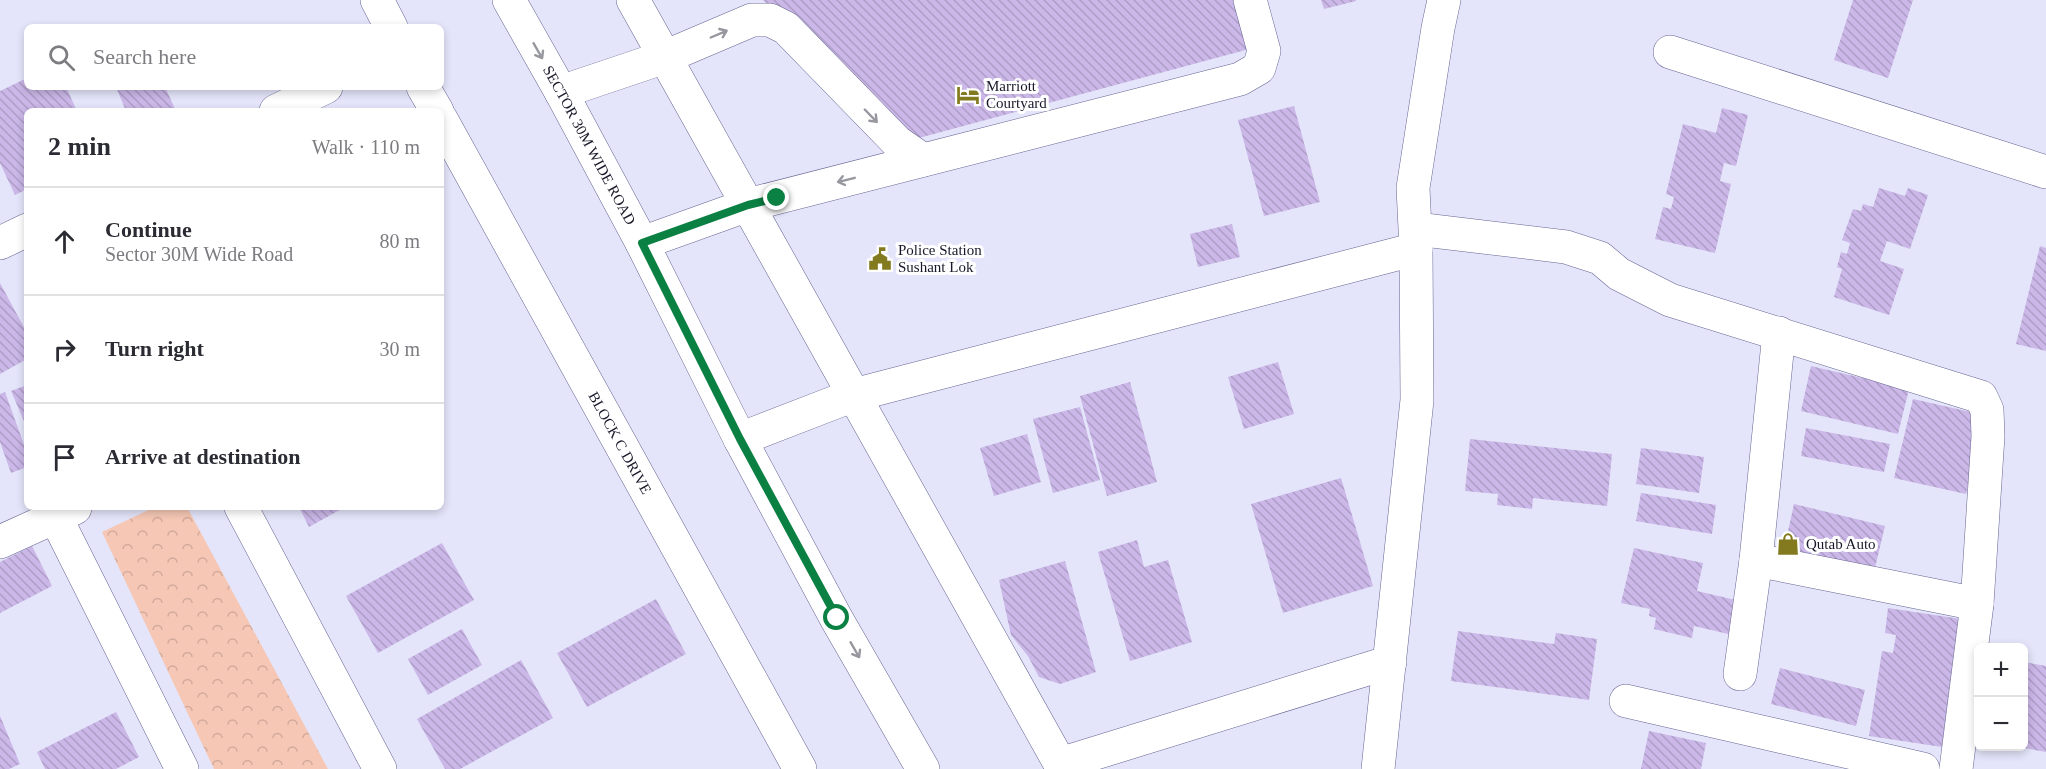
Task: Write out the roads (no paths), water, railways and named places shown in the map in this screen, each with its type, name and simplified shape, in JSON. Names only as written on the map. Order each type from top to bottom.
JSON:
[{"type":"street","points":[[377,0],[389,24]]},
{"type":"street","name":"SECTOR 30M WIDE ROAD","points":[[508,0],[561,92],[642,243],[740,439],[837,618],[923,769]]},
{"type":"street","points":[[633,0],[1061,767],[1390,662]]},
{"type":"street","points":[[642,243],[748,205],[1240,80],[1259,68],[1264,51],[1250,0]]},
{"type":"street","points":[[1378,769],[1417,400],[1416,239],[1413,188],[1444,0]]},
{"type":"street","points":[[561,92],[665,57],[752,20],[770,20],[786,28],[897,142],[923,160]]},
{"type":"street","points":[[1670,52],[2046,172]]},
{"type":"street","points":[[282,108],[320,90]]},
{"type":"street","points":[[425,90],[435,108]]},
{"type":"street","name":"BLOCK C DRIVE","points":[[444,124],[800,769]]},
{"type":"street","points":[[0,243],[24,231]]},
{"type":"street","points":[[740,439],[854,395],[1416,239],[1566,248],[1600,258],[1619,274],[1670,300],[1981,397],[1987,410],[1988,436],[1977,604],[1956,769]]},
{"type":"street","points":[[1740,674],[1756,560],[1779,333]]},
{"type":"street","points":[[243,510],[380,769]]},
{"type":"street","points":[[0,542],[66,512],[182,769]]},
{"type":"street","points":[[1756,560],[1977,604]]},
{"type":"street","points":[[1626,701],[1923,769]]},
{"type":"place","name":"Marriott Courtyard","points":[[968,95]]},
{"type":"place","name":"Police Station Sushant Lok","points":[[880,259]]},
{"type":"place","name":"Qutab Auto","points":[[1788,544]]}]
